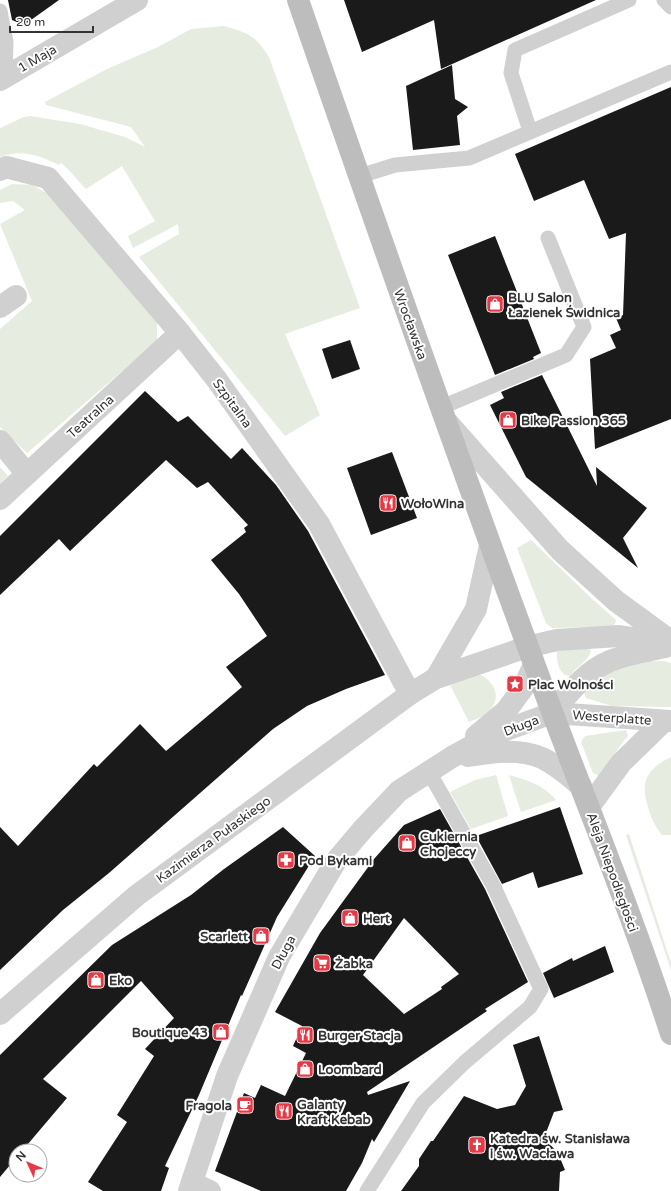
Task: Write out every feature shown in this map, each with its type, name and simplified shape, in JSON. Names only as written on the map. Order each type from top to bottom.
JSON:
[{"type":"main road","name":"Wrocławska","points":[[298,0],[399,290],[531,656]]},
{"type":"main road","name":"Aleja Niepodległości","points":[[531,656],[589,807],[671,1034]]},
{"type":"street","name":"1 Maja","points":[[2,78],[137,0]]},
{"type":"street","name":"Szpitalna","points":[[0,170],[6,167],[48,178],[180,333],[217,380],[319,524],[410,694]]},
{"type":"street","name":"Teatralna","points":[[0,499],[26,473],[180,333]]},
{"type":"street","points":[[445,415],[560,550],[616,601],[671,643]]},
{"type":"street","points":[[0,441],[26,473]]},
{"type":"street","name":"Kazimierza Pułaskiego","points":[[436,678],[476,609],[490,545]]},
{"type":"street","points":[[531,656],[557,640],[618,636],[671,643]]},
{"type":"street","points":[[552,712],[590,673],[610,661],[671,643]]},
{"type":"street","name":"Kazimierza Pułaskiego","points":[[0,1014],[136,896],[410,694],[436,678],[531,656]]},
{"type":"street","name":"Długa","points":[[438,766],[506,711],[523,688],[531,656]]},
{"type":"street","name":"Długa","points":[[197,1188],[227,1076],[279,957],[336,861],[399,791],[438,766],[498,733],[552,712]]},
{"type":"street","name":"Westerplatte","points":[[552,712],[668,721]]},
{"type":"street","points":[[589,807],[621,763],[668,721]]},
{"type":"street","name":"Długa","points":[[438,766],[496,751],[519,753],[541,758],[581,786]]},
{"type":"lane","points":[[530,132],[511,74],[516,50],[629,0]]},
{"type":"lane","points":[[664,0],[671,8]]},
{"type":"lane","points":[[0,11],[6,42],[2,78]]},
{"type":"lane","points":[[360,176],[395,165],[469,158],[671,72]]},
{"type":"lane","points":[[445,415],[566,355],[584,327],[548,238]]},
{"type":"lane","points":[[367,1191],[423,1103],[465,1062],[530,1008],[541,989],[438,766]]},
{"type":"shaded area","points":[[224,26],[245,33],[255,39],[269,57],[360,308],[285,334],[320,415],[285,436],[139,257],[179,234],[178,224],[133,248],[128,236],[155,221],[122,166],[86,189],[61,163],[59,165],[44,158],[23,153],[0,157],[0,128],[24,117],[30,116],[80,124],[125,137],[145,147],[131,127],[46,105],[45,102],[107,69],[158,47],[191,29]]},
{"type":"shaded area","points":[[12,184],[32,185],[52,196],[157,319],[157,341],[27,453],[0,427],[0,329],[32,301],[0,224],[25,210],[13,201],[0,203],[0,190]]},
{"type":"shaded area","points":[[0,467],[8,476],[0,484]]},
{"type":"shaded area","points":[[531,540],[616,620],[615,624],[611,627],[552,628],[546,623],[517,548]]},
{"type":"shaded area","points":[[587,648],[591,650],[590,654],[576,670],[570,676],[563,673],[559,667],[557,651]]},
{"type":"shaded area","points":[[647,661],[663,661],[671,663],[671,707],[612,706],[586,698],[584,692],[616,668]]},
{"type":"shaded area","points":[[476,673],[491,683],[494,687],[496,698],[491,709],[486,714],[469,722],[450,685]]},
{"type":"shaded area","points":[[626,730],[628,736],[620,745],[603,771],[599,776],[593,773],[581,742],[585,736]]},
{"type":"shaded area","points":[[671,757],[671,835],[662,835],[649,811],[645,783],[651,771],[656,766]]},
{"type":"shaded area","points":[[496,775],[508,816],[471,829],[450,792],[475,780]]},
{"type":"shaded area","points":[[509,775],[535,784],[546,790],[556,800],[521,812]]},
{"type":"shaded area","points":[[629,834],[671,963],[671,970],[626,835]]},
{"type":"building","points":[[8,0],[59,0],[24,25],[12,20]]},
{"type":"building","points":[[344,0],[596,0],[441,69],[434,20],[362,52]]},
{"type":"building","points":[[452,65],[455,99],[468,107],[457,116],[460,145],[413,150],[406,86]]},
{"type":"building","points":[[671,87],[671,419],[595,449],[590,359],[616,348],[610,335],[621,330],[616,318],[623,315],[626,233],[609,239],[584,180],[534,201],[515,154]]},
{"type":"building","name":"BLU Salon Łazienek Świdnica","points":[[495,236],[541,353],[533,357],[534,359],[495,375],[448,255]]},
{"type":"building","points":[[350,340],[360,369],[332,379],[322,349]]},
{"type":"building","points":[[542,375],[597,486],[596,467],[647,508],[623,538],[638,568],[526,477],[490,405],[504,398],[501,392]]},
{"type":"building","points":[[145,391],[178,422],[188,416],[231,459],[242,448],[276,485],[308,531],[385,675],[346,689],[307,706],[273,729],[109,873],[63,910],[0,970],[0,827],[18,846],[94,764],[97,767],[140,724],[166,751],[242,687],[226,667],[267,636],[239,594],[211,560],[246,532],[244,528],[248,525],[208,482],[197,488],[166,460],[70,551],[59,539],[0,595],[0,536]]},
{"type":"building","points":[[392,452],[417,518],[371,535],[347,468]]},
{"type":"building","points":[[560,807],[583,874],[538,888],[533,872],[502,884],[476,836]]},
{"type":"building","points":[[440,809],[485,889],[528,982],[485,1009],[487,1011],[367,1092],[368,1095],[410,1081],[374,1142],[372,1139],[362,1163],[346,1191],[261,1191],[215,1171],[244,1093],[255,1098],[261,1085],[285,1096],[306,1053],[293,1046],[302,1026],[275,1012],[320,933],[374,859],[404,825]],"holes":[[[404,918],[459,974],[441,987],[442,989],[404,1014],[363,975]]]},
{"type":"building","points":[[283,827],[315,856],[277,917],[242,996],[241,995],[199,1095],[165,1166],[169,1168],[161,1191],[103,1191],[88,1182],[127,1122],[117,1115],[154,1056],[145,1049],[174,1018],[141,981],[43,1079],[67,1098],[29,1143],[8,1143],[8,1168],[0,1177],[0,1055],[112,945],[191,895],[224,869]]},
{"type":"building","points":[[605,946],[614,972],[554,998],[543,973],[572,958],[573,961]]},
{"type":"building","name":"Katedra św. Stanisława i św. Wacława","points":[[539,1036],[563,1110],[554,1112],[544,1138],[558,1153],[565,1170],[560,1172],[559,1191],[401,1191],[419,1166],[419,1159],[464,1096],[497,1109],[515,1105],[526,1086],[513,1045]]},
{"type":"place","name":"BLU Salon Łazienek Świdnica","points":[[495,304]]},
{"type":"place","name":"Bike Passion 365","points":[[508,420]]},
{"type":"place","name":"WołoWina","points":[[388,503]]},
{"type":"place","name":"Plac Wolności","points":[[515,684]]},
{"type":"place","name":"Cukiernia Chojeccy","points":[[407,843]]},
{"type":"place","name":"Pod Bykami","points":[[286,860]]},
{"type":"place","name":"Hert","points":[[350,918]]},
{"type":"place","name":"Scarlett","points":[[261,936]]},
{"type":"place","name":"Żabka","points":[[322,963]]},
{"type":"place","name":"Eko","points":[[96,980]]},
{"type":"place","name":"Boutique 43","points":[[221,1032]]},
{"type":"place","name":"Burger Stacja","points":[[305,1035]]},
{"type":"place","name":"Loombard","points":[[305,1069]]},
{"type":"place","name":"Fragola","points":[[245,1105]]},
{"type":"place","name":"Galanty Kraft Kebab","points":[[284,1111]]},
{"type":"place","name":"Katedra św. Stanisława i św. Wacława","points":[[477,1145]]}]
